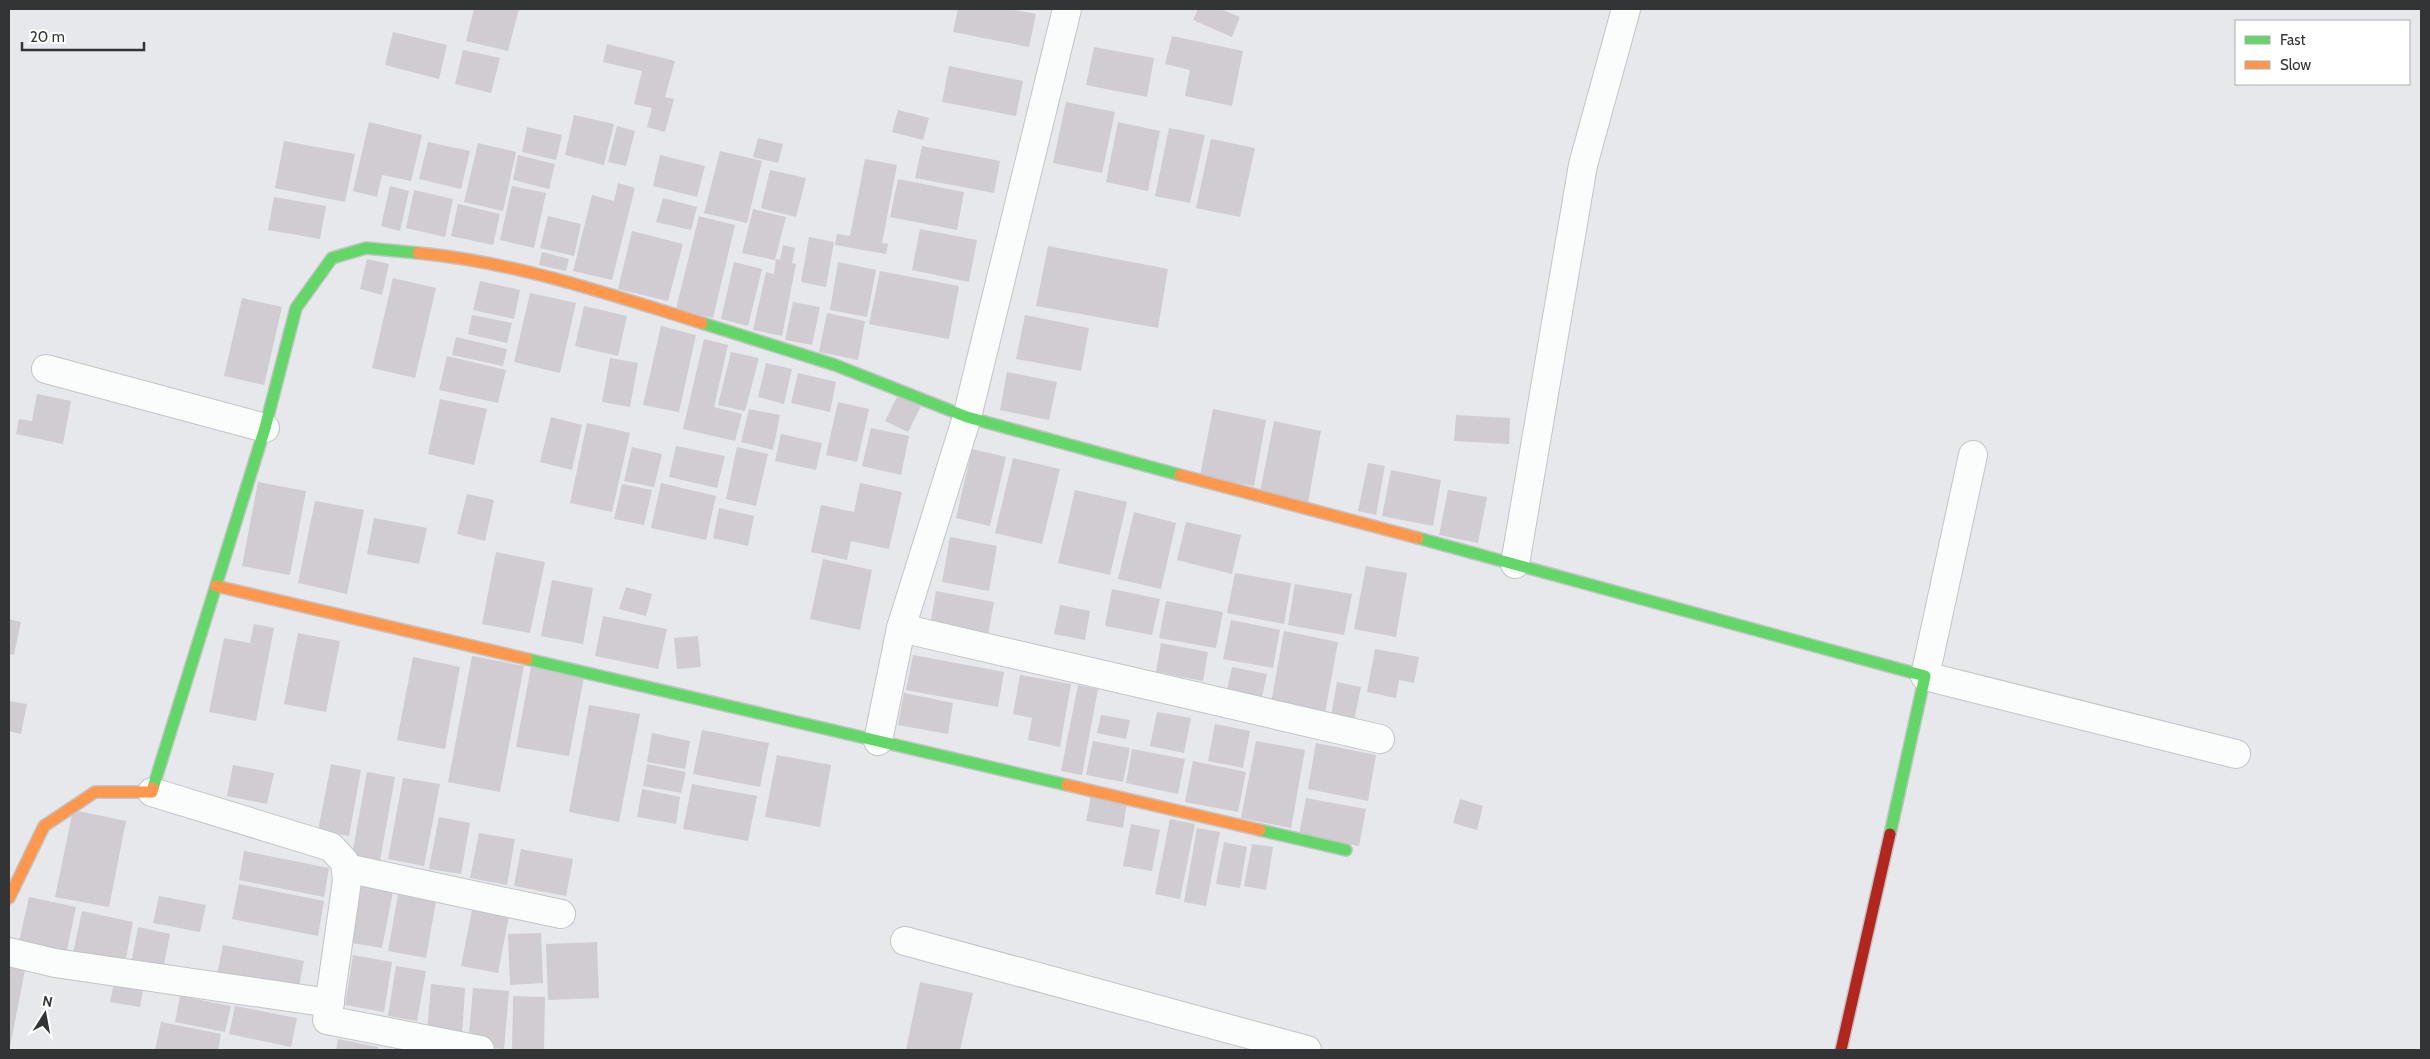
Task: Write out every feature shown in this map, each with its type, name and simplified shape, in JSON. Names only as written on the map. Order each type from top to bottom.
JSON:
[{"type":"street","points":[[878,742],[901,628],[968,418],[1067,9]]},
{"type":"street","points":[[1515,564],[1583,165],[1626,9]]},
{"type":"street","points":[[152,792],[265,428],[296,308],[332,258],[366,248],[463,257],[588,287],[836,365],[968,418],[1925,676],[2236,754]]},
{"type":"street","points":[[46,369],[265,428]]},
{"type":"street","points":[[1841,1050],[1973,455]]},
{"type":"street","points":[[216,586],[1346,850]]},
{"type":"street","points":[[901,628],[1380,739]]},
{"type":"street","points":[[9,898],[44,826],[95,792],[152,792],[332,847],[345,862],[347,881],[327,1020],[480,1050]]},
{"type":"street","points":[[346,868],[561,914]]},
{"type":"street","points":[[905,941],[1308,1050]]},
{"type":"street","points":[[9,952],[54,963],[330,1003]]},
{"type":"building","points":[[474,9],[519,9],[508,51],[466,41]]},
{"type":"building","points":[[958,9],[1009,9],[1036,14],[1029,47],[953,32]]},
{"type":"building","points":[[1198,9],[1220,9],[1240,17],[1232,37],[1193,20]]},
{"type":"building","points":[[393,32],[447,45],[439,79],[385,65]]},
{"type":"building","points":[[1172,36],[1243,51],[1232,106],[1185,96],[1190,70],[1165,64]]},
{"type":"building","points":[[607,44],[675,61],[665,97],[674,99],[665,132],[647,127],[652,108],[634,104],[642,71],[603,62]]},
{"type":"building","points":[[1094,47],[1154,58],[1147,97],[1086,85]]},
{"type":"building","points":[[463,50],[500,58],[491,93],[455,84]]},
{"type":"building","points":[[949,66],[1023,81],[1016,116],[942,102]]},
{"type":"building","points":[[1066,102],[1115,112],[1102,173],[1053,163]]},
{"type":"building","points":[[898,110],[929,118],[923,140],[892,132]]},
{"type":"building","points":[[574,115],[614,124],[604,165],[565,155]]},
{"type":"building","points":[[369,122],[422,135],[411,181],[382,175],[377,197],[353,191]]},
{"type":"building","points":[[1118,122],[1160,131],[1148,191],[1106,182]]},
{"type":"building","points":[[617,126],[635,131],[626,166],[608,162]]},
{"type":"building","points":[[527,127],[562,135],[556,160],[522,152]]},
{"type":"building","points":[[1169,128],[1205,135],[1190,203],[1155,196]]},
{"type":"building","points":[[758,138],[783,144],[778,163],[753,157]]},
{"type":"building","points":[[1211,139],[1255,148],[1240,217],[1196,208]]},
{"type":"building","points":[[284,141],[355,154],[345,202],[275,188]]},
{"type":"building","points":[[428,142],[470,151],[461,189],[419,179]]},
{"type":"building","points":[[478,143],[516,152],[503,211],[464,202]]},
{"type":"building","points":[[922,146],[1000,161],[994,193],[915,178]]},
{"type":"building","points":[[720,151],[762,161],[747,223],[704,213]]},
{"type":"building","points":[[518,155],[555,164],[549,189],[513,180]]},
{"type":"building","points":[[660,155],[705,166],[697,197],[653,186]]},
{"type":"building","points":[[865,159],[897,165],[882,243],[888,244],[886,254],[835,245],[837,234],[850,236]]},
{"type":"building","points":[[770,170],[806,178],[796,217],[761,208]]},
{"type":"building","points":[[898,179],[964,192],[957,230],[890,217]]},
{"type":"building","points":[[618,183],[635,188],[612,280],[573,271],[592,195],[614,201]]},
{"type":"building","points":[[390,186],[409,191],[400,231],[381,226]]},
{"type":"building","points":[[512,186],[546,193],[534,248],[500,240]]},
{"type":"building","points":[[414,190],[453,199],[445,237],[406,228]]},
{"type":"building","points":[[274,197],[326,206],[320,239],[268,230]]},
{"type":"building","points":[[663,198],[697,207],[691,230],[656,222]]},
{"type":"building","points":[[458,204],[500,214],[493,245],[451,236]]},
{"type":"building","points":[[753,209],[786,217],[775,260],[742,253]]},
{"type":"building","points":[[548,216],[581,224],[574,256],[540,248]]},
{"type":"building","points":[[699,216],[735,225],[713,318],[676,309]]},
{"type":"building","points":[[920,229],[977,240],[969,282],[912,270]]},
{"type":"building","points":[[632,231],[683,244],[668,301],[618,289]]},
{"type":"building","points":[[809,237],[834,242],[826,287],[801,282]]},
{"type":"building","points":[[783,245],[795,248],[792,263],[796,264],[782,336],[753,330],[766,272],[774,274],[776,259],[780,260]]},
{"type":"building","points":[[1048,246],[1168,269],[1158,328],[1036,306]]},
{"type":"building","points":[[542,252],[569,259],[566,271],[539,265]]},
{"type":"building","points":[[367,259],[389,264],[382,295],[360,289]]},
{"type":"building","points":[[734,262],[762,269],[748,326],[721,319]]},
{"type":"building","points":[[838,262],[876,270],[867,317],[830,310]]},
{"type":"building","points":[[880,271],[959,286],[949,339],[869,324]]},
{"type":"building","points":[[393,278],[436,288],[415,378],[372,368]]},
{"type":"building","points":[[480,281],[520,290],[514,319],[473,310]]},
{"type":"building","points":[[530,293],[576,303],[560,373],[514,362]]},
{"type":"building","points":[[242,298],[282,307],[264,385],[224,376]]},
{"type":"building","points":[[793,302],[820,307],[812,345],[785,340]]},
{"type":"building","points":[[584,306],[627,316],[618,356],[575,346]]},
{"type":"building","points":[[827,313],[865,321],[858,360],[819,352]]},
{"type":"building","points":[[472,315],[512,323],[507,343],[468,334]]},
{"type":"building","points":[[1025,315],[1089,328],[1081,371],[1016,359]]},
{"type":"building","points":[[661,326],[696,335],[679,412],[643,405]]},
{"type":"building","points":[[456,337],[507,349],[503,366],[452,355]]},
{"type":"building","points":[[704,339],[728,345],[714,407],[742,414],[735,441],[683,429]]},
{"type":"building","points":[[731,352],[759,358],[745,411],[718,405]]},
{"type":"building","points":[[447,356],[506,370],[498,403],[439,390]]},
{"type":"building","points":[[610,358],[638,363],[630,407],[602,402]]},
{"type":"building","points":[[766,363],[792,369],[784,404],[758,397]]},
{"type":"building","points":[[1007,372],[1057,382],[1049,420],[1000,410]]},
{"type":"building","points":[[798,373],[836,382],[830,412],[791,403]]},
{"type":"building","points":[[37,394],[71,401],[63,444],[16,434],[19,419],[32,421]]},
{"type":"building","points":[[898,395],[921,406],[908,432],[885,421]]},
{"type":"building","points":[[440,399],[487,409],[474,465],[428,454]]},
{"type":"building","points":[[838,402],[869,409],[857,462],[826,455]]},
{"type":"building","points":[[749,409],[780,415],[773,450],[741,442]]},
{"type":"building","points":[[1213,409],[1266,420],[1254,486],[1200,476]]},
{"type":"building","points":[[1456,415],[1510,418],[1509,444],[1454,441]]},
{"type":"building","points":[[551,417],[582,425],[572,470],[540,462]]},
{"type":"building","points":[[1274,421],[1321,431],[1308,502],[1260,492]]},
{"type":"building","points":[[587,423],[630,433],[612,512],[570,503]]},
{"type":"building","points":[[871,428],[909,436],[901,475],[862,466]]},
{"type":"building","points":[[781,434],[822,443],[816,470],[775,461]]},
{"type":"building","points":[[676,446],[725,456],[717,488],[669,477]]},
{"type":"building","points":[[632,447],[662,454],[654,487],[624,481]]},
{"type":"building","points":[[737,447],[768,454],[756,506],[726,499]]},
{"type":"building","points":[[972,449],[1006,457],[990,526],[956,518]]},
{"type":"building","points":[[1013,458],[1060,469],[1042,544],[995,533]]},
{"type":"building","points":[[1368,463],[1385,466],[1376,515],[1358,511]]},
{"type":"building","points":[[1391,470],[1441,480],[1433,526],[1382,516]]},
{"type":"building","points":[[258,482],[306,491],[290,575],[242,566]]},
{"type":"building","points":[[661,483],[716,496],[706,540],[651,528]]},
{"type":"building","points":[[860,483],[902,492],[889,549],[851,541],[847,560],[811,552],[821,505],[854,512]]},
{"type":"building","points":[[622,484],[652,490],[644,525],[614,519]]},
{"type":"building","points":[[1075,490],[1127,502],[1110,575],[1058,563]]},
{"type":"building","points":[[1448,490],[1487,497],[1478,543],[1439,535]]},
{"type":"building","points":[[467,494],[494,500],[485,541],[457,534]]},
{"type":"building","points":[[315,501],[364,510],[347,594],[298,583]]},
{"type":"building","points":[[719,508],[754,516],[748,546],[713,538]]},
{"type":"building","points":[[1134,512],[1176,523],[1161,589],[1118,579]]},
{"type":"building","points":[[374,518],[427,528],[419,564],[367,554]]},
{"type":"building","points":[[1186,522],[1241,535],[1232,574],[1177,560]]},
{"type":"building","points":[[950,537],[997,546],[989,591],[942,582]]},
{"type":"building","points":[[496,552],[545,562],[530,633],[482,624]]},
{"type":"building","points":[[823,559],[872,570],[860,630],[810,619]]},
{"type":"building","points":[[1366,566],[1407,573],[1396,637],[1354,629]]},
{"type":"building","points":[[1235,573],[1291,583],[1284,624],[1227,613]]},
{"type":"building","points":[[552,580],[593,588],[583,644],[541,636]]},
{"type":"building","points":[[1295,584],[1352,594],[1344,635],[1288,625]]},
{"type":"building","points":[[626,587],[652,594],[646,616],[619,609]]},
{"type":"building","points":[[1112,589],[1160,599],[1152,635],[1105,626]]},
{"type":"building","points":[[936,591],[994,602],[988,635],[930,625]]},
{"type":"building","points":[[1166,601],[1223,612],[1216,648],[1159,638]]},
{"type":"building","points":[[1060,605],[1090,611],[1085,640],[1054,634]]},
{"type":"building","points":[[603,616],[667,629],[658,669],[595,656]]},
{"type":"building","points":[[9,619],[21,622],[14,655],[9,654]]},
{"type":"building","points":[[1231,620],[1280,630],[1273,668],[1223,659]]},
{"type":"building","points":[[254,624],[274,628],[256,721],[209,712],[224,638],[250,643]]},
{"type":"building","points":[[1284,631],[1338,642],[1325,713],[1271,703]]},
{"type":"building","points":[[298,633],[340,641],[326,712],[284,704]]},
{"type":"building","points":[[698,636],[701,667],[677,669],[674,638]]},
{"type":"building","points":[[1161,643],[1208,652],[1203,681],[1156,672]]},
{"type":"building","points":[[1375,649],[1419,657],[1414,683],[1399,680],[1396,698],[1367,692]]},
{"type":"building","points":[[913,655],[1004,672],[998,707],[906,690]]},
{"type":"building","points":[[472,656],[524,666],[500,792],[448,782]]},
{"type":"building","points":[[413,657],[460,667],[445,749],[397,740]]},
{"type":"building","points":[[531,667],[584,677],[569,756],[516,747]]},
{"type":"building","points":[[1232,667],[1267,674],[1262,697],[1227,690]]},
{"type":"building","points":[[1020,675],[1071,684],[1060,747],[1028,740],[1032,718],[1013,714]]},
{"type":"building","points":[[1337,682],[1361,687],[1353,725],[1330,721]]},
{"type":"building","points":[[1078,685],[1098,689],[1082,775],[1061,771]]},
{"type":"building","points":[[904,693],[953,703],[948,734],[898,725]]},
{"type":"building","points":[[9,701],[27,704],[21,734],[9,731]]},
{"type":"building","points":[[589,705],[640,714],[619,822],[569,812]]},
{"type":"building","points":[[1157,712],[1191,718],[1184,753],[1150,746]]},
{"type":"building","points":[[1101,715],[1130,720],[1126,739],[1097,733]]},
{"type":"building","points":[[1215,724],[1250,731],[1243,768],[1208,761]]},
{"type":"building","points":[[702,730],[769,743],[760,787],[693,774]]},
{"type":"building","points":[[652,733],[690,741],[685,769],[647,762]]},
{"type":"building","points":[[1093,741],[1130,748],[1123,782],[1086,775]]},
{"type":"building","points":[[1256,741],[1305,750],[1291,828],[1241,818]]},
{"type":"building","points":[[1316,743],[1376,755],[1368,801],[1308,789]]},
{"type":"building","points":[[1132,749],[1185,759],[1178,794],[1126,783]]},
{"type":"building","points":[[777,755],[831,765],[820,827],[765,817]]},
{"type":"building","points":[[1193,761],[1246,772],[1238,812],[1185,802]]},
{"type":"building","points":[[331,764],[361,770],[349,836],[318,831]]},
{"type":"building","points":[[647,764],[686,772],[681,793],[643,786]]},
{"type":"building","points":[[233,765],[274,773],[267,804],[227,796]]},
{"type":"building","points":[[367,772],[395,777],[380,861],[352,855]]},
{"type":"building","points":[[403,778],[440,784],[424,866],[388,859]]},
{"type":"building","points":[[692,784],[757,796],[748,841],[683,829]]},
{"type":"building","points":[[642,789],[680,797],[676,824],[637,817]]},
{"type":"building","points":[[1091,796],[1127,802],[1123,828],[1086,821]]},
{"type":"building","points":[[1306,798],[1366,809],[1359,846],[1299,835]]},
{"type":"building","points":[[1460,799],[1483,806],[1477,830],[1453,823]]},
{"type":"building","points":[[73,810],[126,821],[109,907],[55,897]]},
{"type":"building","points":[[439,817],[470,823],[461,874],[429,869]]},
{"type":"building","points":[[1170,819],[1195,824],[1180,899],[1155,894]]},
{"type":"building","points":[[1131,824],[1160,830],[1152,871],[1123,866]]},
{"type":"building","points":[[1197,828],[1220,832],[1206,906],[1184,902]]},
{"type":"building","points":[[479,833],[515,839],[507,885],[470,878]]},
{"type":"building","points":[[1224,842],[1247,847],[1240,888],[1216,884]]},
{"type":"building","points":[[1252,844],[1273,847],[1266,890],[1244,886]]},
{"type":"building","points":[[521,849],[573,859],[566,896],[514,886]]},
{"type":"building","points":[[244,851],[329,868],[324,897],[239,880]]},
{"type":"building","points":[[357,880],[394,886],[382,948],[346,942]]},
{"type":"building","points":[[239,884],[324,901],[318,936],[232,919]]},
{"type":"building","points":[[399,889],[437,896],[426,958],[388,951]]},
{"type":"building","points":[[159,896],[206,905],[200,932],[153,923]]},
{"type":"building","points":[[29,897],[76,907],[66,955],[18,946]]},
{"type":"building","points":[[473,905],[510,911],[498,973],[461,966]]},
{"type":"building","points":[[82,911],[133,922],[124,969],[72,958]]},
{"type":"building","points":[[138,927],[170,934],[163,970],[131,964]]},
{"type":"building","points":[[541,933],[543,983],[510,985],[508,934]]},
{"type":"building","points":[[597,942],[599,998],[548,1000],[546,944]]},
{"type":"building","points":[[223,945],[304,961],[298,991],[217,975]]},
{"type":"building","points":[[353,955],[392,962],[384,1012],[345,1005]]},
{"type":"building","points":[[9,962],[26,965],[10,1047],[9,1047]]},
{"type":"building","points":[[396,966],[426,971],[417,1021],[388,1016]]},
{"type":"building","points":[[920,982],[973,993],[960,1050],[906,1050]]},
{"type":"building","points":[[114,983],[143,989],[140,1007],[110,1002]]},
{"type":"building","points":[[431,984],[465,988],[462,1036],[427,1032]]},
{"type":"building","points":[[473,988],[509,991],[504,1049],[468,1046]]},
{"type":"building","points":[[180,996],[231,1006],[225,1032],[175,1022]]},
{"type":"building","points":[[513,996],[545,997],[544,1050],[512,1050]]},
{"type":"building","points":[[235,1006],[297,1018],[291,1047],[229,1034]]},
{"type":"building","points":[[161,1022],[221,1034],[218,1050],[155,1050]]},
{"type":"building","points":[[338,1039],[378,1047],[378,1050],[336,1050]]},
{"type":"traffic: fast","points":[[153,788],[265,428],[296,308],[332,258],[366,248],[418,253]]},
{"type":"traffic: fast","points":[[702,323],[835,365],[967,417],[1180,475]]},
{"type":"traffic: fast","points":[[1418,538],[1925,676],[1890,834]]},
{"type":"traffic: fast","points":[[527,659],[1067,785]]},
{"type":"traffic: fast","points":[[1260,830],[1346,850]]},
{"type":"traffic: slow","points":[[418,253],[454,257],[526,271],[597,290],[702,323]]},
{"type":"traffic: slow","points":[[1180,475],[1418,538]]},
{"type":"traffic: slow","points":[[216,586],[527,659]]},
{"type":"traffic: slow","points":[[1067,785],[1260,830]]},
{"type":"traffic: slow","points":[[9,898],[44,826],[95,792],[152,792],[153,788]]},
{"type":"traffic: jam","points":[[1841,1050],[1890,834]]}]
